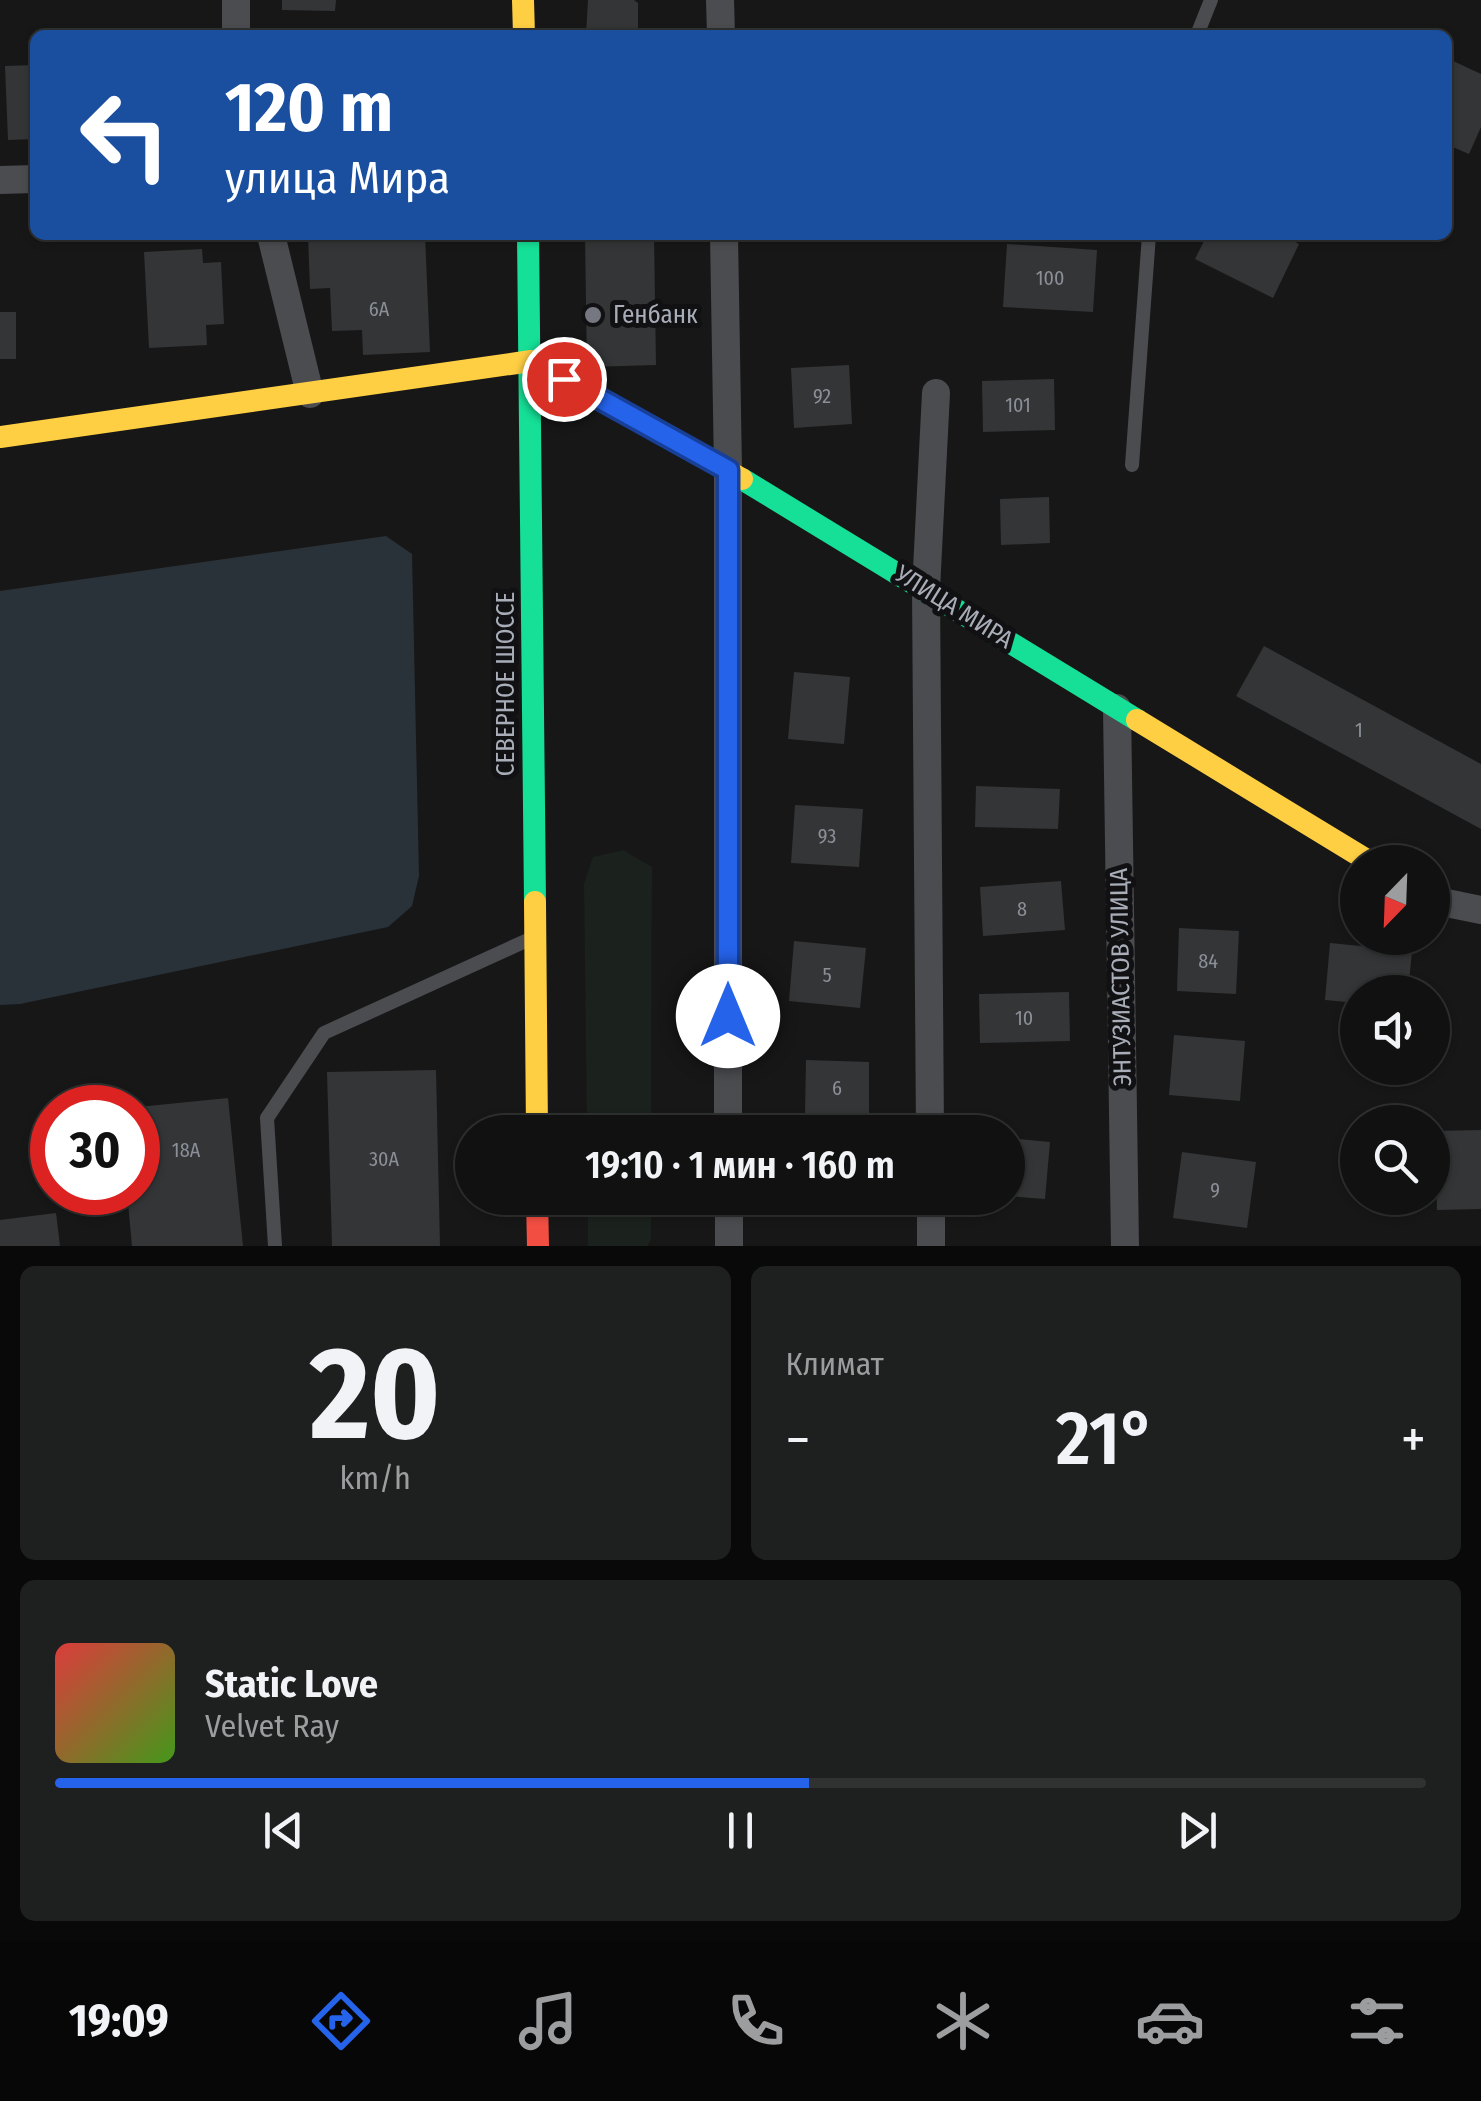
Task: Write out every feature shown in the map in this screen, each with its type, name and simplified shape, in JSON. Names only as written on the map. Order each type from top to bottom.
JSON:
[{"type":"street","points":[[236,0],[236,30]]},
{"type":"street","points":[[523,0],[524,30]]},
{"type":"street","points":[[720,0],[721,30]]},
{"type":"street","points":[[0,180],[30,179]]},
{"type":"street","points":[[272,240],[310,394]]},
{"type":"street","name":"СЕВЕРНОЕ ШОССЕ","points":[[528,240],[537,1115]]},
{"type":"street","points":[[724,240],[728,1115]]},
{"type":"street","points":[[0,436],[531,361]]},
{"type":"street","name":"УЛИЦА МИРА","points":[[531,361],[728,470],[926,588],[1342,845]]},
{"type":"street","points":[[930,1115],[926,588],[936,393]]},
{"type":"street","name":"ЭНТУЗИАСТОВ УЛИЦА","points":[[1116,708],[1125,1246]]},
{"type":"street","points":[[1450,904],[1481,910]]},
{"type":"street","points":[[537,1215],[538,1246]]},
{"type":"street","points":[[728,1215],[728,1246]]},
{"type":"street","points":[[931,1215],[932,1246]]},
{"type":"lane","points":[[1200,30],[1211,0]]},
{"type":"lane","points":[[1132,465],[1149,240]]},
{"type":"lane","points":[[275,1246],[267,1118],[324,1033],[535,937]]},
{"type":"shaded area","points":[[386,536],[412,554],[419,876],[412,906],[388,927],[0,1005],[0,591]]},
{"type":"shaded area","points":[[623,850],[652,867],[651,1115],[587,1115],[584,884],[593,857]]},
{"type":"shaded area","points":[[588,1215],[651,1215],[651,1240],[647,1246],[588,1246]]},
{"type":"building","points":[[282,0],[336,0],[335,11],[282,10]]},
{"type":"building","points":[[588,0],[638,3],[638,30],[586,30]]},
{"type":"building","points":[[1452,60],[1481,74],[1481,127],[1469,154],[1452,147]]},
{"type":"building","points":[[30,65],[30,139],[8,140],[5,66]]},
{"type":"building","points":[[308,240],[425,240],[430,352],[363,355],[362,330],[332,331],[330,288],[310,289]]},
{"type":"building","points":[[585,240],[654,240],[656,365],[587,367]]},
{"type":"building","points":[[1204,240],[1291,240],[1299,244],[1273,298],[1195,259]]},
{"type":"building","points":[[1007,244],[1097,250],[1093,312],[1003,307]]},
{"type":"building","points":[[202,249],[203,263],[221,262],[224,324],[206,325],[207,345],[149,348],[144,252]]},
{"type":"building","points":[[0,312],[16,312],[16,359],[0,359]]},
{"type":"building","points":[[849,365],[852,424],[794,428],[791,368]]},
{"type":"building","points":[[1054,379],[1055,430],[983,432],[982,381]]},
{"type":"building","points":[[1049,497],[1050,543],[1001,545],[1000,499]]},
{"type":"building","points":[[1264,646],[1481,764],[1481,829],[1236,696]]},
{"type":"building","points":[[794,672],[850,677],[844,744],[788,739]]},
{"type":"building","points":[[976,786],[1060,789],[1058,829],[975,827]]},
{"type":"building","points":[[795,805],[863,809],[859,867],[791,863]]},
{"type":"building","points":[[1061,881],[1065,930],[983,936],[980,887]]},
{"type":"building","points":[[1179,928],[1239,931],[1236,994],[1177,991]]},
{"type":"building","points":[[794,941],[866,948],[860,1008],[789,1001]]},
{"type":"building","points":[[1330,943],[1340,944],[1340,955],[1412,955],[1410,975],[1340,975],[1340,1001],[1325,1000]]},
{"type":"building","points":[[1069,992],[1070,1041],[980,1043],[979,994]]},
{"type":"building","points":[[1174,1035],[1245,1041],[1240,1101],[1169,1095]]},
{"type":"building","points":[[806,1060],[869,1062],[869,1115],[805,1115]]},
{"type":"building","points":[[436,1070],[440,1246],[332,1246],[327,1072]]},
{"type":"building","points":[[228,1098],[243,1246],[132,1246],[129,1215],[160,1215],[160,1105]]},
{"type":"building","points":[[1481,1130],[1481,1209],[1450,1210],[1450,1131]]},
{"type":"building","points":[[1025,1140],[1050,1142],[1045,1199],[1025,1197]]},
{"type":"building","points":[[1182,1152],[1256,1162],[1247,1228],[1173,1218]]},
{"type":"building","points":[[56,1215],[60,1246],[0,1246],[0,1220]]},
{"type":"traffic: fast","points":[[528,240],[535,902]]},
{"type":"traffic: fast","points":[[742,479],[1137,720]]},
{"type":"traffic: slow","points":[[523,0],[524,30]]},
{"type":"traffic: slow","points":[[0,437],[531,361],[742,479]]},
{"type":"traffic: slow","points":[[1137,720],[1342,845]]},
{"type":"traffic: slow","points":[[535,902],[537,1115]]},
{"type":"traffic: jam","points":[[537,1215],[538,1246]]},
{"type":"place","name":"Генбанк","points":[[593,315]]},
{"type":"route","points":[[564,379],[728,470],[728,1016]]}]
